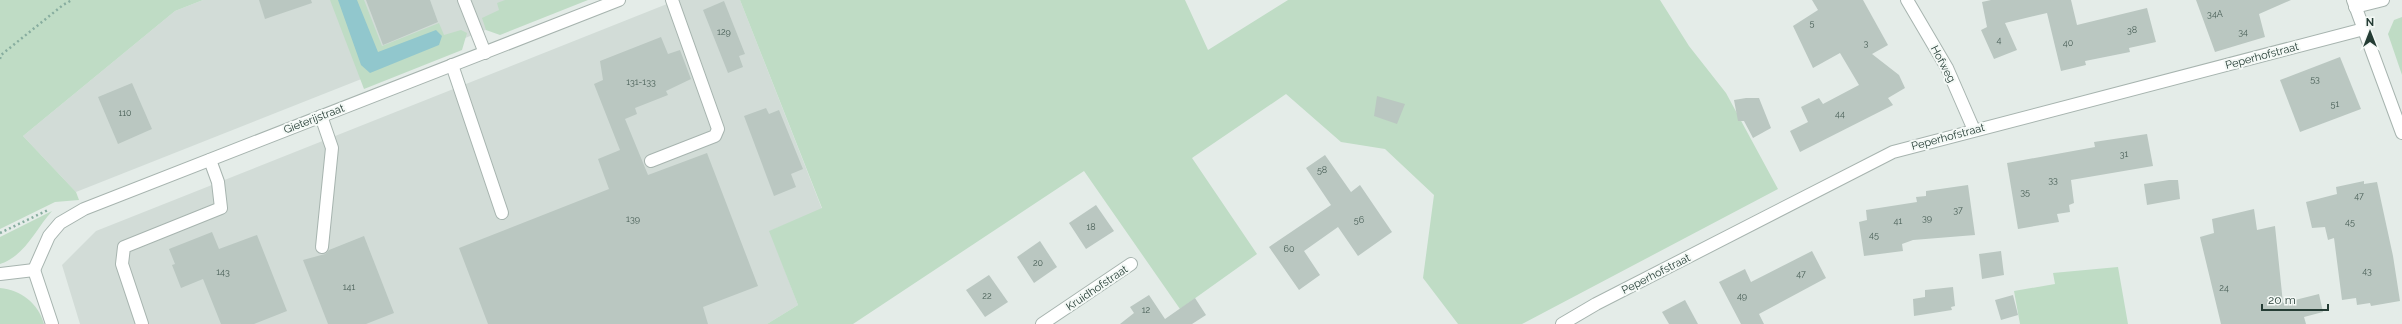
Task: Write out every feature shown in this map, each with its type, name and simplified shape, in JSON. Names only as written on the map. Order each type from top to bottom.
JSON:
[{"type":"street","points":[[464,0],[484,53]]},
{"type":"street","name":"Gieterijstraat","points":[[34,270],[50,236],[60,223],[84,209],[619,0]]},
{"type":"street","points":[[651,161],[715,136],[718,129],[672,0]]},
{"type":"street","name":"Hofweg","points":[[1908,0],[1946,68],[1974,130]]},
{"type":"street","points":[[2383,0],[2354,3],[2402,133]]},
{"type":"street","name":"Peperhofstraat","points":[[1562,324],[1596,304],[1894,152],[2364,29]]},
{"type":"street","points":[[452,65],[502,213]]},
{"type":"street","points":[[321,116],[332,148],[322,247]]},
{"type":"street","points":[[142,324],[122,264],[124,247],[221,208],[218,182],[210,160]]},
{"type":"street","name":"Kruidhofstraat","points":[[1042,324],[1131,264]]},
{"type":"street","points":[[0,274],[34,270],[52,324]]},
{"type":"path","points":[[0,59],[1,55],[57,10],[72,0]]},
{"type":"path","points":[[0,233],[55,206]]},
{"type":"shaded area","points":[[203,0],[561,0],[76,192],[23,136],[175,11]]},
{"type":"shaded area","points":[[677,0],[740,0],[822,209],[770,231],[798,305],[767,324],[80,324],[62,265],[96,231]]},
{"type":"green space","points":[[0,0],[203,0],[175,11],[23,136],[76,192],[79,200],[55,202],[0,229]]},
{"type":"green space","points":[[330,0],[364,0],[382,46],[439,23],[444,35],[461,30],[467,33],[462,50],[364,89]]},
{"type":"green space","points":[[505,0],[588,0],[500,35],[486,30],[482,18],[499,10],[497,3]]},
{"type":"green space","points":[[740,0],[1185,0],[1208,50],[1288,0],[1660,0],[1689,46],[1726,93],[1778,189],[1522,324],[1458,324],[1423,278],[1434,195],[1385,149],[1341,142],[1286,94],[1192,158],[1257,254],[1180,309],[1084,171],[853,324],[767,324],[798,305],[769,231],[822,208]]},
{"type":"green space","points":[[2402,17],[2402,75],[2388,34],[2394,20]]},
{"type":"green space","points":[[52,211],[23,249],[9,260],[0,264],[0,237]]},
{"type":"green space","points":[[2118,267],[2128,324],[2020,324],[2014,291],[2055,284],[2053,273]]},
{"type":"green space","points":[[0,288],[8,289],[28,299],[38,310],[44,324],[0,324]]},
{"type":"water","points":[[338,0],[357,0],[378,52],[436,30],[442,36],[439,45],[370,73],[361,65]]},
{"type":"building","points":[[259,0],[311,0],[312,3],[265,19]]},
{"type":"building","points":[[366,0],[430,0],[438,22],[383,45]]},
{"type":"building","points":[[1812,0],[1863,0],[1888,45],[1872,54],[1899,75],[1905,88],[1888,98],[1893,105],[1800,152],[1790,131],[1808,122],[1801,107],[1819,98],[1823,104],[1859,85],[1840,53],[1813,68],[1793,26],[1818,10]]},
{"type":"building","points":[[1991,0],[2071,0],[2077,25],[2147,8],[2156,42],[2129,48],[2130,52],[2085,61],[2086,65],[2061,71],[2047,13],[2005,23],[2017,50],[1994,59],[1981,30],[1987,27],[1982,2]]},
{"type":"building","points":[[2196,0],[2291,0],[2259,14],[2265,37],[2215,52]]},
{"type":"building","points":[[724,1],[745,54],[739,56],[743,67],[728,73],[703,10]]},
{"type":"building","points":[[661,37],[668,54],[680,50],[691,79],[666,91],[668,95],[635,108],[637,114],[625,119],[648,175],[707,153],[758,286],[703,307],[708,324],[488,324],[459,248],[609,189],[598,159],[620,150],[594,84],[603,80],[600,61]]},
{"type":"building","points":[[2340,57],[2361,109],[2300,132],[2280,80]]},
{"type":"building","points":[[132,83],[152,129],[118,144],[98,97]]},
{"type":"building","points":[[1377,96],[1405,104],[1397,124],[1374,116]]},
{"type":"building","points":[[1759,98],[1771,128],[1753,138],[1744,121],[1738,121],[1734,100]]},
{"type":"building","points":[[766,108],[769,114],[779,110],[803,169],[791,174],[796,187],[774,196],[744,116]]},
{"type":"building","points":[[2147,134],[2153,166],[2071,180],[2074,203],[2069,205],[2070,212],[2057,214],[2059,222],[2018,229],[2007,163],[2095,147],[2094,142]]},
{"type":"building","points":[[1325,155],[1351,192],[1360,185],[1392,232],[1358,256],[1338,227],[1304,251],[1320,275],[1299,290],[1269,247],[1331,205],[1306,168]]},
{"type":"building","points":[[2178,180],[2180,199],[2147,205],[2144,184]]},
{"type":"building","points":[[2364,181],[2364,184],[2377,182],[2393,256],[2400,301],[2371,306],[2370,303],[2357,305],[2356,298],[2342,300],[2334,238],[2328,240],[2325,227],[2312,228],[2306,202],[2337,194],[2336,187]]},
{"type":"building","points":[[1968,185],[1975,235],[1913,240],[1902,244],[1903,251],[1864,256],[1859,222],[1867,220],[1866,210],[1917,202],[1916,197],[1926,196],[1926,191]]},
{"type":"building","points":[[1096,205],[1114,231],[1086,249],[1069,223]]},
{"type":"building","points":[[2254,209],[2257,230],[2275,226],[2283,303],[2319,294],[2323,312],[2304,317],[2306,324],[2221,324],[2200,237],[2214,233],[2212,219]]},
{"type":"building","points":[[212,232],[219,249],[257,235],[287,311],[254,324],[221,324],[203,279],[181,288],[172,265],[175,264],[169,249]]},
{"type":"building","points":[[364,236],[394,313],[366,324],[328,324],[303,260],[325,254],[329,250]]},
{"type":"building","points":[[1040,241],[1057,267],[1034,283],[1017,257]]},
{"type":"building","points":[[1812,251],[1826,278],[1759,314],[1764,324],[1741,324],[1719,282],[1745,269],[1751,282]]},
{"type":"building","points":[[2001,251],[2004,275],[1982,279],[1979,254]]},
{"type":"building","points":[[989,275],[1008,302],[985,317],[966,290]]},
{"type":"building","points":[[1953,287],[1955,306],[1951,307],[1952,310],[1914,316],[1913,299],[1925,297],[1925,290]]},
{"type":"building","points":[[1149,295],[1165,319],[1195,298],[1206,315],[1192,324],[1120,324],[1134,313],[1130,307]]},
{"type":"building","points":[[2013,295],[2018,315],[2001,320],[1995,300]]},
{"type":"building","points":[[1685,300],[1698,324],[1669,324],[1662,312]]}]
